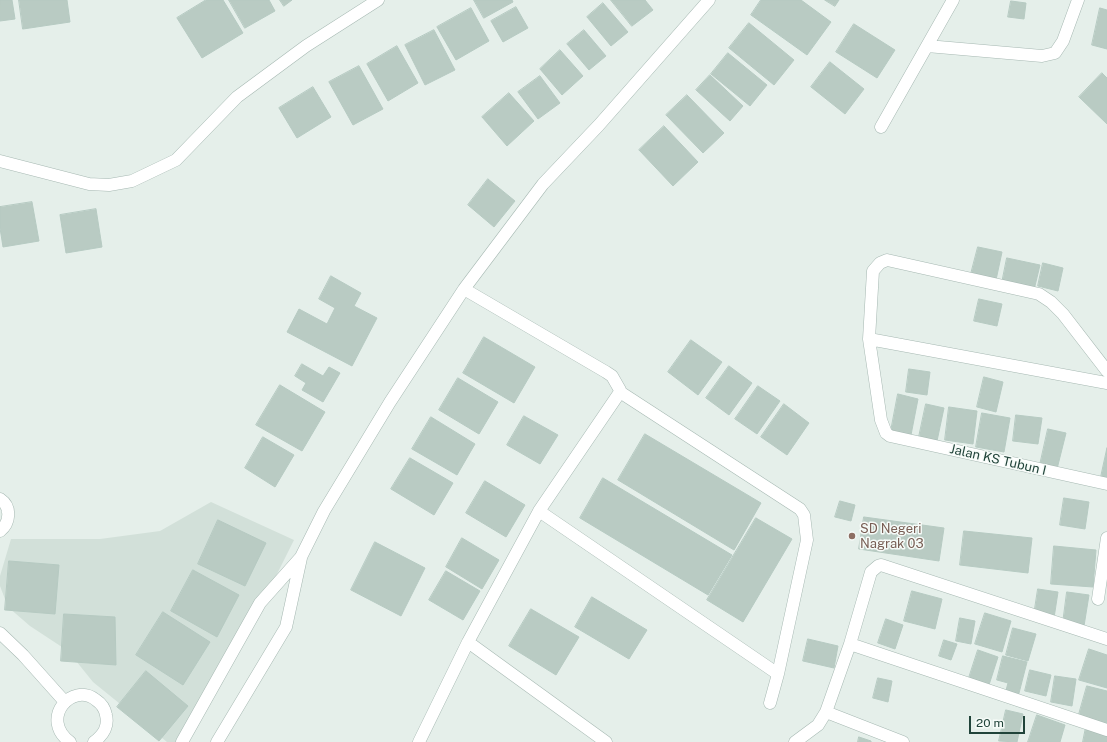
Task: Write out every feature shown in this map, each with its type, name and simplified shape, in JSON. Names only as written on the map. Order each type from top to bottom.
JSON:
[{"type":"street","points":[[0,161],[89,184],[109,185],[132,181],[176,160],[237,97],[306,46],[378,0]]},
{"type":"street","points":[[217,742],[286,627],[301,557],[324,511],[387,408],[464,289],[543,184],[599,125],[710,0]]},
{"type":"street","points":[[881,127],[952,0]]},
{"type":"street","points":[[927,46],[1042,56],[1055,53],[1063,41],[1078,0]]},
{"type":"street","points":[[1107,371],[1063,314],[1051,302],[1039,294],[887,260],[880,263],[873,271],[869,339],[1107,383]]},
{"type":"street","points":[[464,289],[606,372],[612,376],[618,384],[620,392],[800,509],[804,515],[807,540],[778,674],[770,703]]},
{"type":"street","name":"Jalan KS Tubun I","points":[[869,339],[881,420],[884,431],[890,436],[1107,484]]},
{"type":"street","points":[[419,742],[468,642],[539,511],[620,392]]},
{"type":"street","points":[[0,499],[6,505],[9,516],[5,527],[0,531]]},
{"type":"street","points":[[539,511],[778,674]]},
{"type":"street","points":[[1098,599],[1104,574],[1107,538]]},
{"type":"street","points":[[182,742],[260,603],[301,557]]},
{"type":"street","points":[[795,742],[818,725],[826,712],[850,644],[871,572],[881,565],[1107,639]]},
{"type":"street","points":[[0,634],[23,655],[65,702]]},
{"type":"street","points":[[468,642],[606,742]]},
{"type":"street","points":[[850,644],[1107,730]]},
{"type":"street","points":[[70,742],[65,738],[57,724],[60,708],[71,698],[86,695],[100,702],[107,716],[107,724],[100,740]]},
{"type":"street","points":[[826,712],[903,742]]},
{"type":"shaded area","points":[[211,502],[294,540],[243,642],[184,742],[167,742],[93,682],[68,651],[30,626],[8,607],[0,586],[0,576],[11,539],[100,539],[160,531]]},
{"type":"building","points":[[0,0],[12,0],[15,19],[0,21]]},
{"type":"building","points":[[19,0],[67,0],[70,22],[23,29]]},
{"type":"building","points":[[206,0],[223,0],[243,33],[202,58],[177,18]]},
{"type":"building","points":[[229,0],[269,0],[275,11],[245,28]]},
{"type":"building","points":[[280,0],[292,0],[284,6]]},
{"type":"building","points":[[474,0],[512,0],[513,2],[484,18]]},
{"type":"building","points":[[611,0],[645,0],[653,10],[632,26]]},
{"type":"building","points":[[761,0],[801,0],[831,22],[807,55],[751,15]]},
{"type":"building","points":[[825,0],[839,0],[835,6]]},
{"type":"building","points":[[1011,1],[1026,3],[1024,19],[1008,17]]},
{"type":"building","points":[[603,3],[628,32],[611,46],[587,17]]},
{"type":"building","points":[[516,7],[528,28],[503,42],[491,21]]},
{"type":"building","points":[[471,8],[489,41],[456,60],[437,27]]},
{"type":"building","points":[[1100,8],[1107,10],[1107,49],[1092,45]]},
{"type":"building","points":[[749,23],[794,60],[774,85],[729,48]]},
{"type":"building","points":[[854,24],[895,50],[877,78],[836,52]]},
{"type":"building","points":[[434,30],[455,70],[425,85],[405,45]]},
{"type":"building","points":[[584,30],[606,56],[589,70],[567,44]]},
{"type":"building","points":[[397,46],[418,83],[388,101],[367,64]]},
{"type":"building","points":[[560,50],[583,76],[562,95],[540,69]]},
{"type":"building","points":[[728,53],[767,85],[750,106],[711,74]]},
{"type":"building","points":[[830,62],[864,89],[845,114],[811,87]]},
{"type":"building","points":[[359,66],[383,109],[353,125],[329,82]]},
{"type":"building","points":[[1102,73],[1107,78],[1107,124],[1079,97]]},
{"type":"building","points":[[710,75],[743,106],[730,121],[696,90]]},
{"type":"building","points":[[540,76],[560,103],[538,119],[518,92]]},
{"type":"building","points":[[313,87],[331,117],[297,138],[279,108]]},
{"type":"building","points":[[509,93],[534,121],[507,146],[482,117]]},
{"type":"building","points":[[687,95],[724,133],[703,153],[666,115]]},
{"type":"building","points":[[664,126],[698,162],[673,186],[639,150]]},
{"type":"building","points":[[488,179],[515,201],[494,227],[468,205]]},
{"type":"building","points":[[32,202],[39,241],[3,247],[0,228],[0,207]]},
{"type":"building","points":[[96,209],[102,247],[66,253],[60,215]]},
{"type":"building","points":[[978,247],[1002,252],[996,280],[971,274]]},
{"type":"building","points":[[1007,258],[1040,265],[1034,290],[1002,283]]},
{"type":"building","points":[[1043,263],[1063,268],[1058,291],[1038,286]]},
{"type":"building","points":[[331,276],[361,293],[354,306],[377,318],[352,366],[287,332],[299,309],[327,324],[335,308],[319,299]]},
{"type":"building","points":[[979,299],[1002,304],[997,326],[974,321]]},
{"type":"building","points":[[484,337],[535,367],[514,403],[463,373]]},
{"type":"building","points":[[691,340],[722,362],[698,395],[668,372]]},
{"type":"building","points":[[302,364],[323,376],[329,367],[340,373],[323,402],[302,390],[306,383],[295,376]]},
{"type":"building","points":[[729,366],[752,383],[729,415],[706,398]]},
{"type":"building","points":[[909,369],[930,372],[927,395],[906,392]]},
{"type":"building","points":[[984,377],[1003,382],[996,412],[977,407]]},
{"type":"building","points":[[458,378],[498,402],[479,434],[439,410]]},
{"type":"building","points":[[280,385],[325,412],[302,451],[256,425]]},
{"type":"building","points":[[758,386],[780,401],[757,434],[735,419]]},
{"type":"building","points":[[898,394],[918,399],[911,435],[891,431]]},
{"type":"building","points":[[784,404],[809,423],[787,455],[761,437]]},
{"type":"building","points":[[926,404],[944,408],[937,441],[919,437]]},
{"type":"building","points":[[949,407],[977,411],[973,444],[945,440]]},
{"type":"building","points":[[982,413],[1010,418],[1004,452],[976,447]]},
{"type":"building","points":[[1016,415],[1042,418],[1038,444],[1013,441]]},
{"type":"building","points":[[524,416],[558,435],[540,464],[507,445]]},
{"type":"building","points":[[431,417],[475,444],[457,475],[412,449]]},
{"type":"building","points":[[1048,429],[1066,433],[1057,469],[1040,465]]},
{"type":"building","points":[[645,434],[761,503],[734,550],[618,480]]},
{"type":"building","points":[[263,437],[294,455],[275,487],[245,468]]},
{"type":"building","points":[[1107,448],[1107,478],[1101,477]]},
{"type":"building","points":[[410,458],[453,483],[434,515],[391,489]]},
{"type":"building","points":[[603,478],[732,555],[708,595],[580,518]]},
{"type":"building","points":[[485,481],[525,505],[506,537],[466,513]]},
{"type":"building","points":[[1064,498],[1089,502],[1085,529],[1060,525]]},
{"type":"building","points":[[840,501],[855,505],[851,521],[835,517]]},
{"type":"building","points":[[864,517],[944,528],[939,561],[859,549]]},
{"type":"building","points":[[756,518],[792,539],[743,622],[707,600]]},
{"type":"building","points":[[218,520],[266,543],[245,586],[198,564]]},
{"type":"building","points":[[964,531],[1032,538],[1028,573],[960,565]]},
{"type":"building","points":[[462,538],[499,560],[482,589],[446,567]]},
{"type":"building","points":[[375,542],[425,568],[401,616],[351,590]]},
{"type":"building","points":[[1054,546],[1096,550],[1093,587],[1051,584]]},
{"type":"building","points":[[9,561],[59,565],[55,614],[5,610]]},
{"type":"building","points":[[193,570],[239,595],[217,637],[171,611]]},
{"type":"building","points":[[446,571],[480,591],[463,620],[429,600]]},
{"type":"building","points":[[1038,589],[1058,592],[1054,618],[1034,615]]},
{"type":"building","points":[[912,591],[942,599],[935,629],[904,621]]},
{"type":"building","points":[[1067,592],[1089,595],[1084,626],[1063,623]]},
{"type":"building","points":[[592,597],[647,630],[629,659],[575,627]]},
{"type":"building","points":[[531,609],[579,637],[556,675],[509,646]]},
{"type":"building","points":[[163,612],[210,642],[183,685],[136,655]]},
{"type":"building","points":[[985,613],[1011,621],[1002,652],[975,644]]},
{"type":"building","points":[[64,614],[115,617],[116,665],[61,661]]},
{"type":"building","points":[[960,618],[975,621],[971,644],[956,641]]},
{"type":"building","points":[[886,619],[903,625],[895,649],[878,643]]},
{"type":"building","points":[[1013,628],[1036,634],[1028,661],[1006,655]]},
{"type":"building","points":[[808,639],[838,646],[834,668],[803,661]]},
{"type":"building","points":[[944,640],[957,644],[951,660],[939,656]]},
{"type":"building","points":[[1089,649],[1107,655],[1107,688],[1079,680]]},
{"type":"building","points":[[978,650],[998,657],[988,688],[968,681]]},
{"type":"building","points":[[1003,656],[1027,662],[1018,697],[1005,694],[1008,683],[997,680]]},
{"type":"building","points":[[1030,670],[1051,675],[1046,696],[1025,691]]},
{"type":"building","points":[[146,671],[188,706],[159,741],[117,707]]},
{"type":"building","points":[[1055,676],[1076,679],[1072,706],[1051,702]]},
{"type":"building","points":[[878,678],[892,681],[888,702],[873,698]]},
{"type":"building","points":[[1087,686],[1107,691],[1107,725],[1078,718]]},
{"type":"building","points":[[1006,710],[1023,714],[1017,742],[999,741]]},
{"type":"building","points":[[1037,715],[1065,725],[1060,742],[1028,742]]},
{"type":"building","points":[[1086,727],[1107,732],[1107,742],[1083,742]]},
{"type":"building","points":[[859,737],[871,741],[871,742],[858,742]]},
{"type":"place","name":"SD Negeri Nagrak 03","points":[[852,536]]}]
